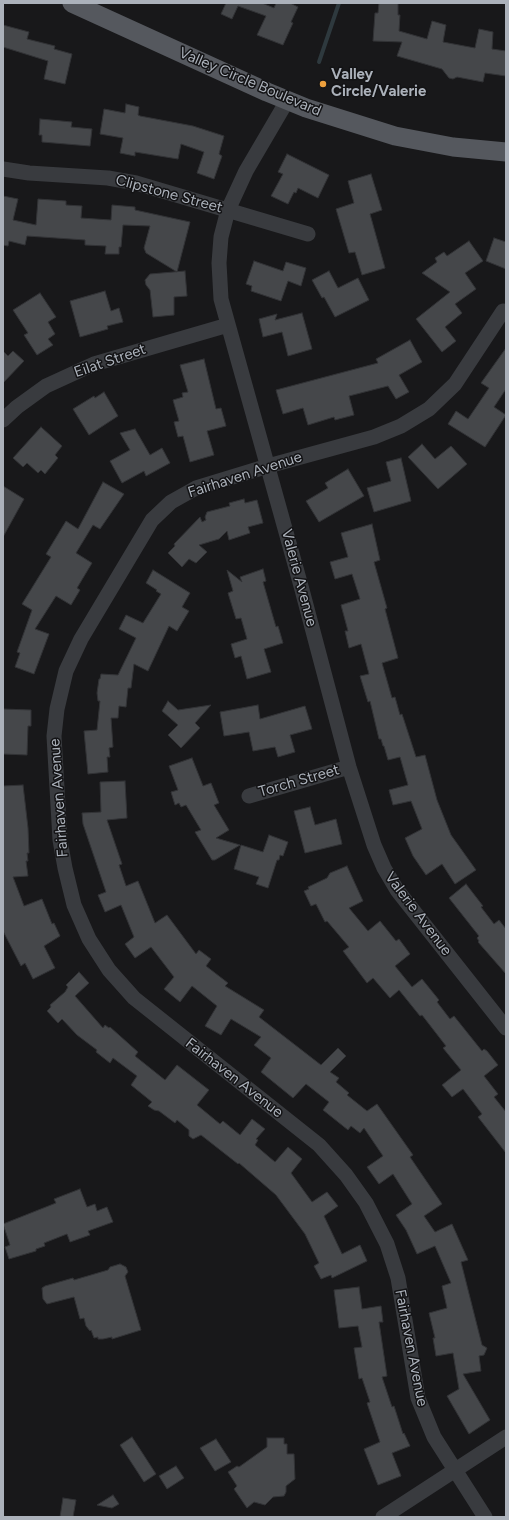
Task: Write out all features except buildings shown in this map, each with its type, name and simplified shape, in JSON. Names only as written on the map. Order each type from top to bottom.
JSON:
[{"type":"main road","name":"Valley Circle Boulevard","points":[[72,3],[287,101],[395,136],[453,147],[506,152]]},
{"type":"street","name":"Valerie Avenue","points":[[287,101],[246,171],[228,210],[221,237],[219,263],[221,299],[268,466],[349,767],[374,845],[384,868],[394,885],[506,1028]]},
{"type":"street","name":"Clipstone Street","points":[[3,169],[29,174],[108,178],[136,183],[308,234]]},
{"type":"street","name":"Fairhaven Avenue","points":[[485,1517],[434,1437],[418,1398],[398,1278],[387,1244],[366,1203],[346,1175],[319,1145],[134,998],[109,970],[89,939],[74,905],[60,840],[54,736],[57,709],[66,671],[81,639],[152,520],[171,502],[196,488],[268,466],[374,437],[401,426],[429,409],[455,384],[503,311]]},
{"type":"street","name":"Eilat Street","points":[[3,420],[17,407],[46,386],[94,364],[228,324]]},
{"type":"street","name":"Torch Street","points":[[249,796],[349,767]]},
{"type":"street","points":[[383,1517],[506,1437]]},
{"type":"waterway","points":[[319,62],[339,3]]},
{"type":"place","name":"Valley Circle/Valerie","points":[[323,84]]}]
